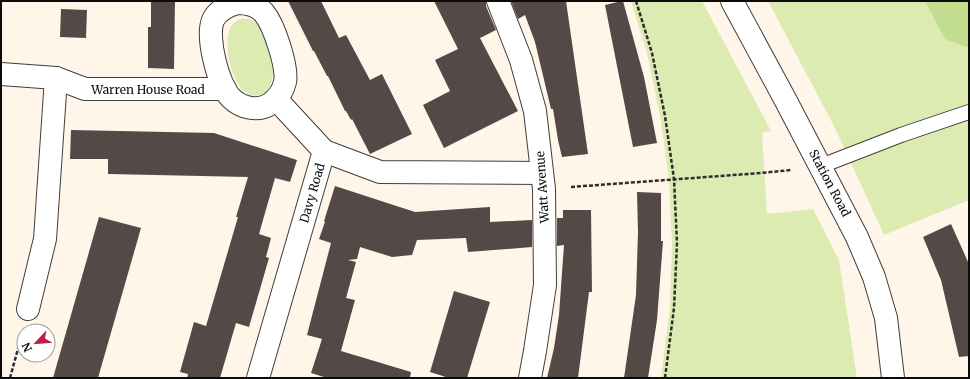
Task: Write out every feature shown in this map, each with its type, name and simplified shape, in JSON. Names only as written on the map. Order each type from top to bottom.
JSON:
[{"type":"street","name":"Watt Avenue","points":[[498,1],[521,60],[535,111],[543,181],[545,286],[530,378]]},
{"type":"street","name":"Station Road","points":[[732,1],[821,166],[857,237],[874,277],[886,318],[893,378]]},
{"type":"street","points":[[237,2],[256,6],[264,13],[277,37],[282,54],[285,82],[282,92],[268,105],[258,108],[248,108],[238,104],[230,98],[215,65],[210,30],[213,20],[219,12],[227,6],[237,2]]},
{"type":"street","name":"Warren House Road","points":[[1,74],[56,78],[85,89],[225,89]]},
{"type":"street","points":[[28,309],[45,239],[56,78]]},
{"type":"street","points":[[276,99],[324,151]]},
{"type":"street","name":"Davy Road","points":[[258,378],[324,151],[380,172],[543,181]]},
{"type":"lane","points":[[821,166],[901,135],[969,112]]},
{"type":"path","points":[[636,1],[652,53],[666,116],[674,179],[677,243],[674,308],[665,378]]},
{"type":"path","points":[[543,181],[674,179],[761,173],[821,166]]},
{"type":"path","points":[[10,378],[28,309]]},
{"type":"green space","points":[[631,1],[702,1],[771,131],[762,133],[767,214],[813,209],[839,260],[857,378],[661,378],[670,307],[672,243],[669,179],[660,116],[647,53]]},
{"type":"green space","points":[[768,1],[925,1],[945,38],[969,48],[969,200],[884,235],[835,128]]},
{"type":"green space","points":[[925,1],[969,1],[969,48],[945,39]]},
{"type":"green space","points":[[240,19],[252,20],[264,35],[269,46],[272,58],[272,81],[268,90],[260,95],[251,95],[243,90],[236,81],[231,69],[228,56],[229,33],[233,24]]},
{"type":"building","points":[[151,1],[175,1],[174,69],[148,68],[148,27],[151,27]]},
{"type":"building","points":[[288,1],[321,1],[339,38],[346,35],[370,80],[382,74],[412,134],[370,154],[352,119],[351,120],[345,111]]},
{"type":"building","points":[[434,1],[486,1],[486,6],[496,30],[480,38],[518,111],[444,148],[423,105],[450,91],[435,60],[458,49]]},
{"type":"building","points":[[511,1],[566,1],[588,154],[562,157],[553,109],[551,109],[535,42],[525,15],[518,19]]},
{"type":"building","points":[[623,1],[644,77],[657,143],[633,147],[605,5]]},
{"type":"building","points":[[61,9],[87,10],[86,38],[60,37]]},
{"type":"building","points":[[71,130],[214,133],[297,160],[290,182],[275,178],[259,234],[271,238],[266,257],[269,258],[249,327],[236,323],[220,378],[187,378],[188,374],[180,372],[194,322],[206,326],[238,217],[236,217],[248,177],[108,174],[108,159],[70,159]]},
{"type":"building","points":[[335,186],[415,212],[490,207],[490,222],[532,220],[532,247],[468,252],[466,238],[417,240],[412,255],[392,257],[360,247],[357,259],[348,260],[356,262],[346,298],[355,300],[341,351],[411,372],[410,378],[327,378],[311,373],[322,339],[307,335],[331,243],[319,239]]},
{"type":"building","points":[[637,192],[661,193],[661,241],[663,241],[657,320],[648,378],[624,378],[636,295],[638,232]]},
{"type":"building","points":[[563,210],[591,210],[592,292],[589,292],[578,378],[547,378],[554,348],[559,315],[564,245],[557,246],[557,218],[563,218]]},
{"type":"building","points":[[99,217],[141,228],[98,378],[53,378]]},
{"type":"building","points":[[951,224],[969,264],[969,356],[959,357],[941,280],[923,237]]},
{"type":"building","points":[[454,291],[490,302],[467,378],[449,378],[430,372]]}]
